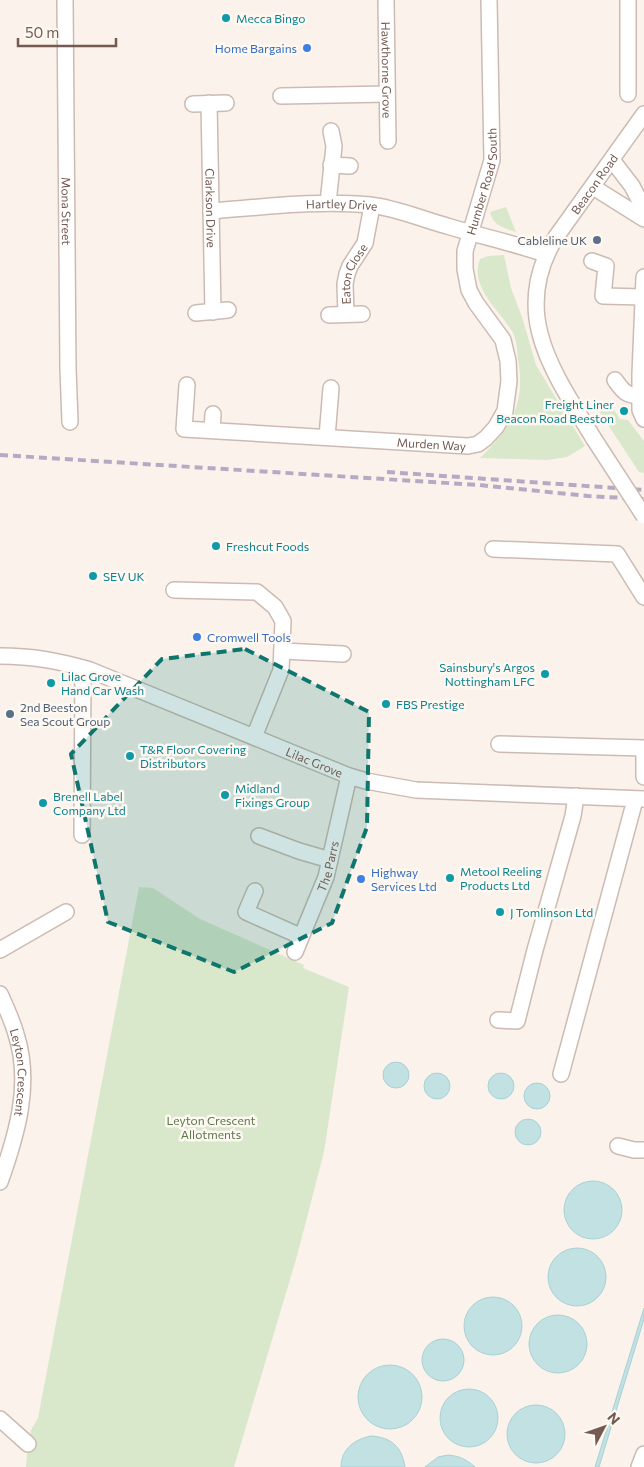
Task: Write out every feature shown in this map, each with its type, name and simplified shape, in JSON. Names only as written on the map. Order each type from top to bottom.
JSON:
[{"type":"street","name":"Mona Street","points":[[65,0],[70,422]]},
{"type":"street","name":"Hawthorne Grove","points":[[386,0],[388,141]]},
{"type":"street","name":"Humber Road South","points":[[489,0],[492,160],[470,232],[546,254]]},
{"type":"street","points":[[628,0],[628,87],[643,87]]},
{"type":"street","points":[[281,96],[387,94]]},
{"type":"street","name":"Clarkson Drive","points":[[209,103],[213,312]]},
{"type":"street","points":[[193,104],[226,103]]},
{"type":"street","name":"Beacon Road","points":[[546,254],[574,210],[593,187],[644,114]]},
{"type":"street","points":[[328,203],[332,165],[332,139]]},
{"type":"street","points":[[612,160],[632,186],[644,208]]},
{"type":"street","points":[[332,165],[350,166]]},
{"type":"street","points":[[593,187],[644,219]]},
{"type":"street","name":"Hartley Drive","points":[[211,211],[328,203],[372,206],[393,208],[470,232]]},
{"type":"street","name":"Eaton Close","points":[[346,314],[345,284],[347,274],[365,244],[372,206]]},
{"type":"street","name":"Murden Way","points":[[187,385],[184,429],[468,446],[478,444],[496,427],[505,410],[508,399],[508,361],[503,340],[476,303],[469,290],[465,269],[470,232]]},
{"type":"street","points":[[546,254],[538,278],[535,300],[543,349],[594,439],[644,516]]},
{"type":"street","points":[[592,261],[606,266],[603,296],[643,297]]},
{"type":"street","points":[[644,277],[640,396],[640,410],[644,419]]},
{"type":"street","points":[[196,313],[228,310]]},
{"type":"street","name":"Eaton Close","points":[[329,315],[362,314]]},
{"type":"street","points":[[614,380],[630,396],[640,396]]},
{"type":"street","points":[[327,437],[331,388]]},
{"type":"street","points":[[212,430],[213,414]]},
{"type":"street","points":[[493,549],[617,554],[644,597]]},
{"type":"street","points":[[174,590],[257,592],[275,607],[283,621],[281,670],[254,737]]},
{"type":"street","points":[[283,650],[343,654]]},
{"type":"street","name":"Lilac Grove","points":[[0,656],[59,661],[83,668],[349,776],[366,781],[416,790],[640,799]]},
{"type":"street","points":[[82,834],[83,668]]},
{"type":"street","points":[[499,744],[644,749],[644,777]]},
{"type":"street","name":"The Parrs","points":[[295,952],[326,877],[349,776]]},
{"type":"street","points":[[498,1020],[517,1021],[573,816],[576,796]]},
{"type":"street","points":[[561,1074],[640,799]]},
{"type":"street","points":[[260,836],[299,851],[330,860]]},
{"type":"street","points":[[255,891],[246,912],[300,936]]},
{"type":"street","points":[[0,950],[66,912]]},
{"type":"street","name":"Leyton Crescent","points":[[0,994],[17,1035],[23,1086],[18,1126],[0,1182]]},
{"type":"street","points":[[618,1146],[634,1150],[644,1150]]},
{"type":"street","points":[[0,1419],[28,1444]]},
{"type":"street","points":[[639,1467],[644,1454]]},
{"type":"highlighted area","points":[[245,649],[369,712],[367,827],[332,923],[234,972],[108,922],[71,754],[162,659]]},
{"type":"green space","points":[[506,207],[516,232],[500,226],[491,217],[490,212]]},
{"type":"green space","points":[[504,255],[511,288],[522,317],[536,365],[585,446],[567,457],[547,460],[480,458],[508,425],[518,402],[520,389],[517,346],[513,333],[482,289],[479,280],[480,259],[488,256]]},
{"type":"green space","points":[[593,402],[609,402],[620,419],[628,420],[644,441],[644,473],[639,472]]},
{"type":"green space","name":"Leyton Crescent Allotments","points":[[139,887],[153,888],[200,919],[304,965],[303,968],[349,987],[324,1152],[297,1256],[234,1467],[26,1467],[31,1430],[38,1418]]},
{"type":"water","points":[[396,1062],[405,1066],[409,1075],[405,1084],[396,1088],[387,1084],[383,1075],[387,1066]]},
{"type":"water","points":[[437,1073],[446,1077],[450,1086],[446,1095],[437,1099],[428,1095],[424,1086],[428,1077]]},
{"type":"water","points":[[501,1073],[510,1077],[514,1086],[510,1095],[501,1099],[492,1095],[488,1086],[492,1077]]},
{"type":"water","points":[[537,1083],[546,1087],[550,1096],[546,1105],[537,1109],[528,1105],[524,1096],[528,1087]]},
{"type":"water","points":[[528,1119],[537,1123],[541,1132],[537,1141],[528,1145],[519,1141],[515,1132],[519,1123]]},
{"type":"water","points":[[593,1181],[604,1183],[617,1194],[622,1210],[620,1221],[609,1234],[593,1239],[582,1237],[569,1226],[564,1210],[566,1199],[577,1186]]},
{"type":"water","points":[[577,1248],[588,1250],[601,1261],[606,1277],[604,1288],[593,1301],[577,1306],[566,1304],[553,1293],[548,1277],[550,1266],[561,1253]]},
{"type":"water","points":[[493,1297],[504,1299],[517,1310],[522,1326],[520,1337],[509,1350],[493,1355],[482,1353],[469,1342],[464,1326],[466,1315],[477,1302]]},
{"type":"water","points":[[644,1308],[644,1319],[599,1467],[595,1467]]},
{"type":"water","points":[[558,1315],[569,1317],[582,1328],[587,1344],[585,1355],[574,1368],[558,1373],[547,1371],[534,1360],[529,1344],[531,1333],[542,1320]]},
{"type":"water","points":[[443,1339],[458,1345],[464,1360],[458,1375],[443,1381],[428,1375],[422,1360],[428,1345]]},
{"type":"water","points":[[390,1365],[408,1371],[416,1379],[422,1397],[416,1415],[408,1423],[390,1429],[372,1423],[364,1415],[358,1397],[364,1379],[372,1371]]},
{"type":"water","points":[[469,1389],[480,1391],[493,1402],[498,1418],[496,1429],[485,1442],[469,1447],[458,1445],[445,1434],[440,1418],[442,1407],[453,1394]]},
{"type":"water","points":[[536,1405],[547,1407],[560,1418],[565,1434],[563,1445],[552,1458],[536,1463],[525,1461],[512,1450],[507,1434],[509,1423],[520,1410]]},
{"type":"water","points":[[371,1436],[384,1438],[394,1444],[401,1454],[405,1467],[341,1467],[346,1450],[354,1442]]},
{"type":"water","points":[[448,1455],[462,1458],[475,1467],[425,1467],[438,1457]]},
{"type":"railway","points":[[0,455],[479,485],[588,496],[644,499]]},
{"type":"railway","points":[[387,472],[644,490]]},
{"type":"place","name":"Mecca Bingo","points":[[226,18]]},
{"type":"place","name":"Home Bargains","points":[[307,48]]},
{"type":"place","name":"Cableline UK","points":[[597,240]]},
{"type":"place","name":"Freight Liner Beacon Road Beeston","points":[[624,411]]},
{"type":"place","name":"Freshcut Foods","points":[[216,546]]},
{"type":"place","name":"SEV UK","points":[[93,576]]},
{"type":"place","name":"Cromwell Tools","points":[[197,637]]},
{"type":"place","name":"Sainsbury's Argos Nottingham LFC","points":[[545,674]]},
{"type":"place","name":"Lilac Grove Hand Car Wash","points":[[51,683]]},
{"type":"place","name":"FBS Prestige","points":[[386,704]]},
{"type":"place","name":"2nd Beeston Sea Scout Group","points":[[10,714]]},
{"type":"place","name":"T&R Floor Covering Distributors","points":[[130,756]]},
{"type":"place","name":"Midland Fixings Group","points":[[225,795]]},
{"type":"place","name":"Brenell Label Company Ltd","points":[[43,803]]},
{"type":"place","name":"Metool Reeling Products Ltd","points":[[450,878]]},
{"type":"place","name":"Highway Services Ltd","points":[[361,879]]},
{"type":"place","name":"J Tomlinson Ltd","points":[[500,912]]}]
